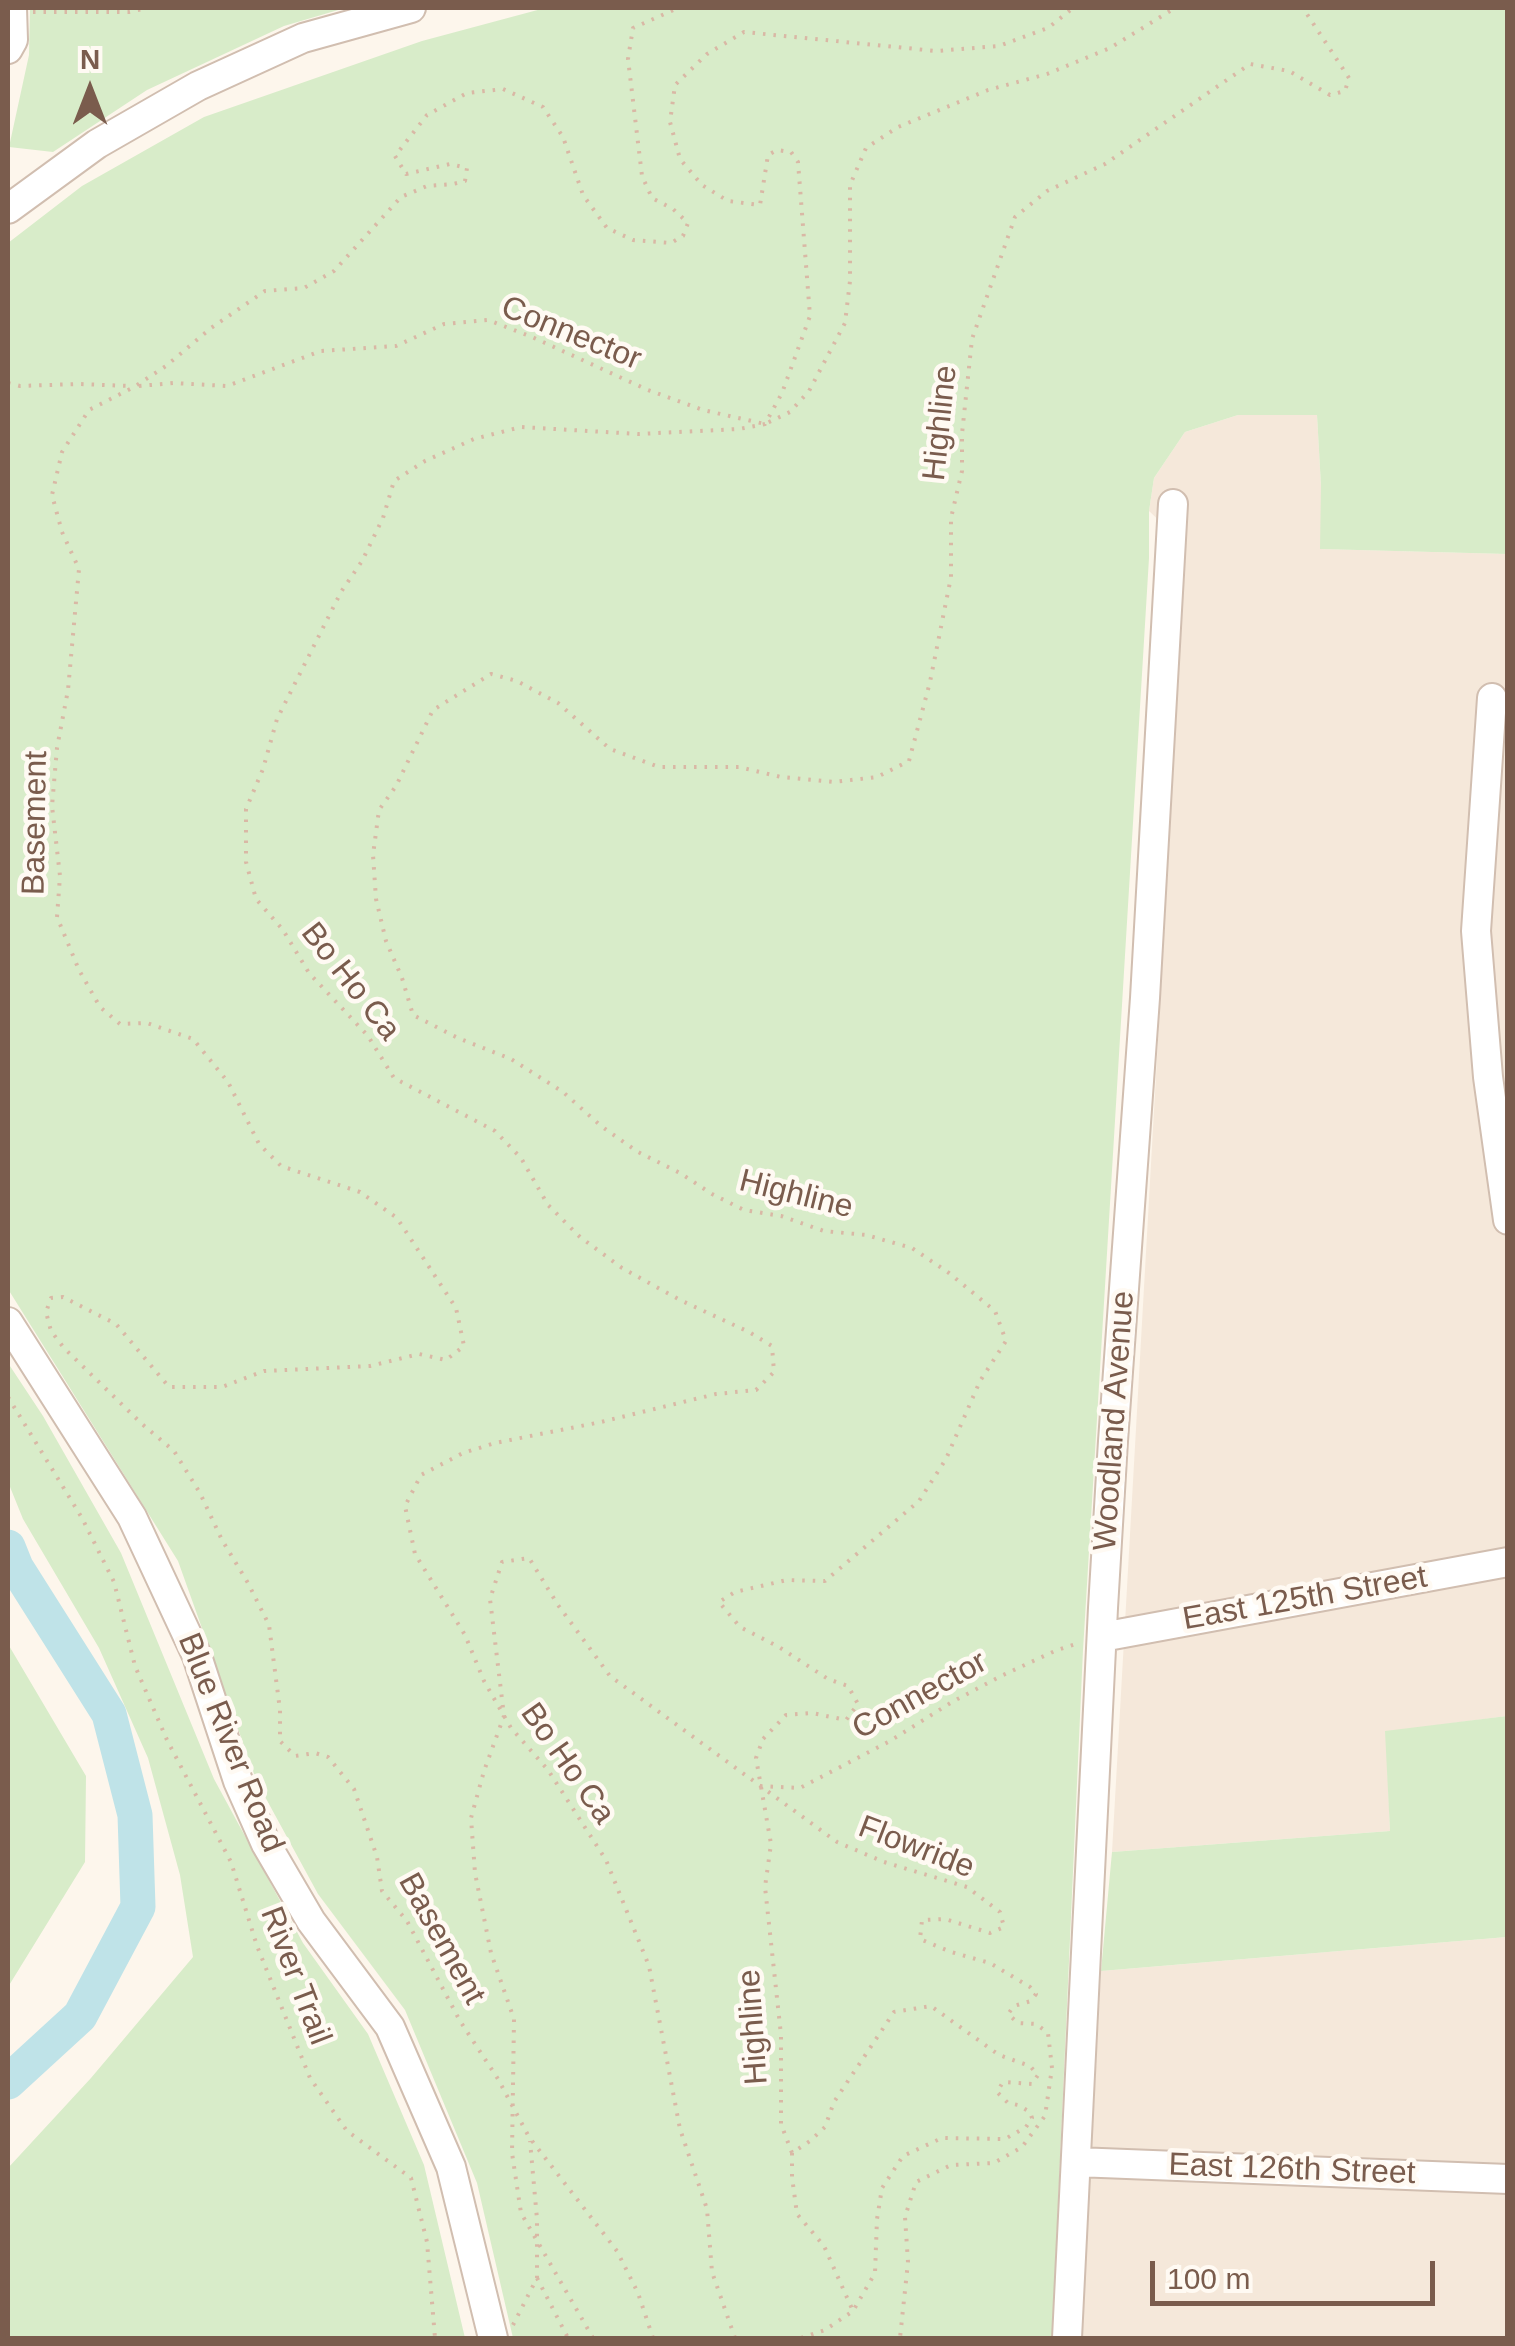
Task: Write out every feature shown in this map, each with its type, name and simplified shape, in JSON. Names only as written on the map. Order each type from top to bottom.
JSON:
[{"type":"street","points":[[8,210],[97,144],[198,86],[304,38],[411,8]]},
{"type":"street","points":[[8,49],[13,40],[12,10]]},
{"type":"street","name":"Woodland Avenue","points":[[1067,2338],[1113,1442],[1146,998],[1173,504]]},
{"type":"street","points":[[1492,698],[1476,932],[1488,1077],[1508,1220]]},
{"type":"street","name":"Blue River Road","points":[[8,1322],[132,1517],[197,1656],[238,1781],[266,1844],[311,1921],[390,2027],[451,2168],[493,2338]]},
{"type":"street","name":"East 125th Street","points":[[1102,1636],[1508,1562]]},
{"type":"street","name":"East 126th Street","points":[[1076,2162],[1508,2179]]},
{"type":"path","points":[[12,10],[129,12],[147,8]]},
{"type":"path","name":"Basement","points":[[530,2137],[460,2021],[407,1921],[382,1890],[377,1858],[354,1789],[328,1757],[315,1753],[295,1756],[280,1741],[269,1625],[200,1493],[174,1450],[142,1424],[51,1331],[46,1312],[51,1298],[63,1298],[116,1324],[168,1387],[222,1387],[264,1372],[370,1366],[419,1354],[446,1360],[464,1346],[456,1308],[397,1218],[360,1192],[281,1166],[259,1144],[228,1082],[193,1039],[147,1023],[120,1024],[100,1007],[78,970],[57,916],[60,876],[52,806],[68,690],[78,568],[62,532],[52,494],[62,452],[89,410],[166,366],[211,328],[266,292],[304,288],[334,271],[401,197],[427,186],[465,181],[468,168],[450,164],[406,174],[395,156],[427,115],[468,93],[503,89],[542,107],[562,138],[583,195],[607,228],[633,240],[671,243],[683,236],[688,223],[652,198],[642,176],[628,59],[633,28],[678,8]]},
{"type":"path","points":[[764,424],[782,393],[810,316],[798,162],[791,152],[777,150],[768,155],[760,205],[728,201],[702,186],[680,159],[670,122],[675,85],[707,54],[744,32],[936,51],[998,46],[1048,28],[1072,8]]},
{"type":"path","points":[[764,424],[790,412],[809,391],[845,323],[850,281],[850,186],[866,148],[898,127],[988,90],[1046,74],[1110,48],[1175,8]]},
{"type":"path","name":"Highline","points":[[852,2311],[824,2246],[797,2214],[792,2153],[781,2124],[781,2034],[765,1886],[771,1844],[756,1758],[763,1739],[786,1715],[812,1714],[846,1720],[858,1704],[848,1686],[828,1679],[740,1627],[719,1602],[735,1592],[786,1580],[825,1581],[919,1501],[946,1459],[980,1381],[1006,1341],[995,1311],[912,1248],[744,1210],[638,1152],[562,1092],[511,1059],[413,1015],[386,941],[376,900],[373,855],[379,810],[396,786],[433,710],[491,674],[517,681],[558,703],[610,749],[659,767],[739,767],[781,777],[834,782],[877,777],[908,761],[930,682],[951,576],[951,518],[962,471],[972,338],[1015,217],[1046,191],[1105,164],[1250,64],[1289,71],[1330,95],[1345,90],[1349,78],[1303,8]]},
{"type":"path","name":"Connector","points":[[8,383],[227,386],[321,351],[396,346],[444,324],[488,320],[703,410],[764,424]]},
{"type":"path","name":"Bo Ho Ca","points":[[734,2338],[712,2272],[707,2209],[680,2130],[648,1966],[606,1860],[548,1770],[504,1716],[465,1635],[415,1554],[404,1506],[421,1474],[495,1443],[716,1394],[756,1390],[774,1372],[772,1346],[622,1268],[580,1237],[548,1205],[521,1158],[495,1131],[394,1078],[368,1036],[309,972],[283,930],[256,898],[246,862],[246,809],[263,770],[277,719],[341,592],[362,561],[383,518],[394,481],[424,461],[474,439],[521,426],[638,434],[739,429],[764,424]]},
{"type":"path","name":"River Trail","points":[[8,1398],[82,1518],[114,1582],[135,1666],[167,1740],[230,1862],[257,1946],[310,2078],[347,2131],[411,2178],[427,2242],[434,2338]]},
{"type":"path","points":[[593,2338],[520,2213],[512,2153],[514,2019],[491,1952],[475,1872],[470,1818],[504,1716],[490,1599],[502,1562],[529,1558],[610,1676],[760,1786]]},
{"type":"path","name":"Connector","points":[[760,1786],[800,1788],[1000,1676],[1057,1650],[1102,1636]]},
{"type":"path","name":"Flowride","points":[[760,1786],[837,1842],[884,1862],[967,1886],[1000,1912],[1004,1927],[990,1933],[945,1920],[922,1920],[920,1939],[990,1964],[1030,1987],[1036,1994],[1031,2001],[1014,2006],[1008,2014],[1018,2024],[1036,2024],[1048,2033],[1052,2068],[1045,2116],[1022,2146],[994,2163],[951,2165],[916,2182],[905,2217],[908,2262],[900,2338]]},
{"type":"path","points":[[792,2153],[825,2127],[834,2102],[894,2012],[931,2006],[998,2056],[1030,2066],[1038,2075],[1032,2084],[1003,2082],[997,2092],[1008,2103],[1030,2112],[1032,2118],[1026,2127],[1005,2139],[942,2138],[903,2156],[882,2188],[876,2273],[852,2311],[824,2330],[801,2338]]},
{"type":"path","points":[[506,2338],[537,2278],[530,2137]]},
{"type":"path","points":[[530,2137],[617,2251],[638,2293],[653,2338]]},
{"type":"path","points":[[537,2278],[568,2338]]},
{"type":"shaded area","points":[[1238,415],[1317,415],[1321,549],[1507,554],[1507,1716],[1386,1732],[1390,1831],[1112,1852],[1186,546],[1149,511],[1154,478],[1185,432]]},
{"type":"shaded area","points":[[1507,1937],[1507,2338],[1082,2338],[1101,1971]]},
{"type":"green space","points":[[30,8],[345,8],[284,26],[147,90],[53,152],[9,147],[29,55]]},
{"type":"green space","points":[[545,8],[1507,8],[1507,554],[1320,549],[1317,415],[1238,415],[1185,432],[1154,478],[1083,1650],[1052,2338],[513,2338],[477,2183],[405,2010],[318,1894],[257,1782],[178,1561],[8,1289],[8,243],[82,186],[204,117],[422,41]]},
{"type":"green space","points":[[8,1363],[121,1553],[214,1779],[303,1943],[368,2034],[424,2165],[465,2338],[8,2338],[8,2168],[91,2078],[193,1957],[180,1875],[148,1758],[99,1648],[23,1519],[8,1482]]},
{"type":"green space","points":[[8,1644],[86,1776],[85,1862],[8,1987]]},
{"type":"green space","points":[[1507,1716],[1507,1937],[1101,1971],[1112,1852],[1390,1831],[1385,1731]]},
{"type":"waterway","points":[[8,1547],[16,1567],[109,1714],[135,1815],[138,1907],[80,2016],[8,2082]]}]
